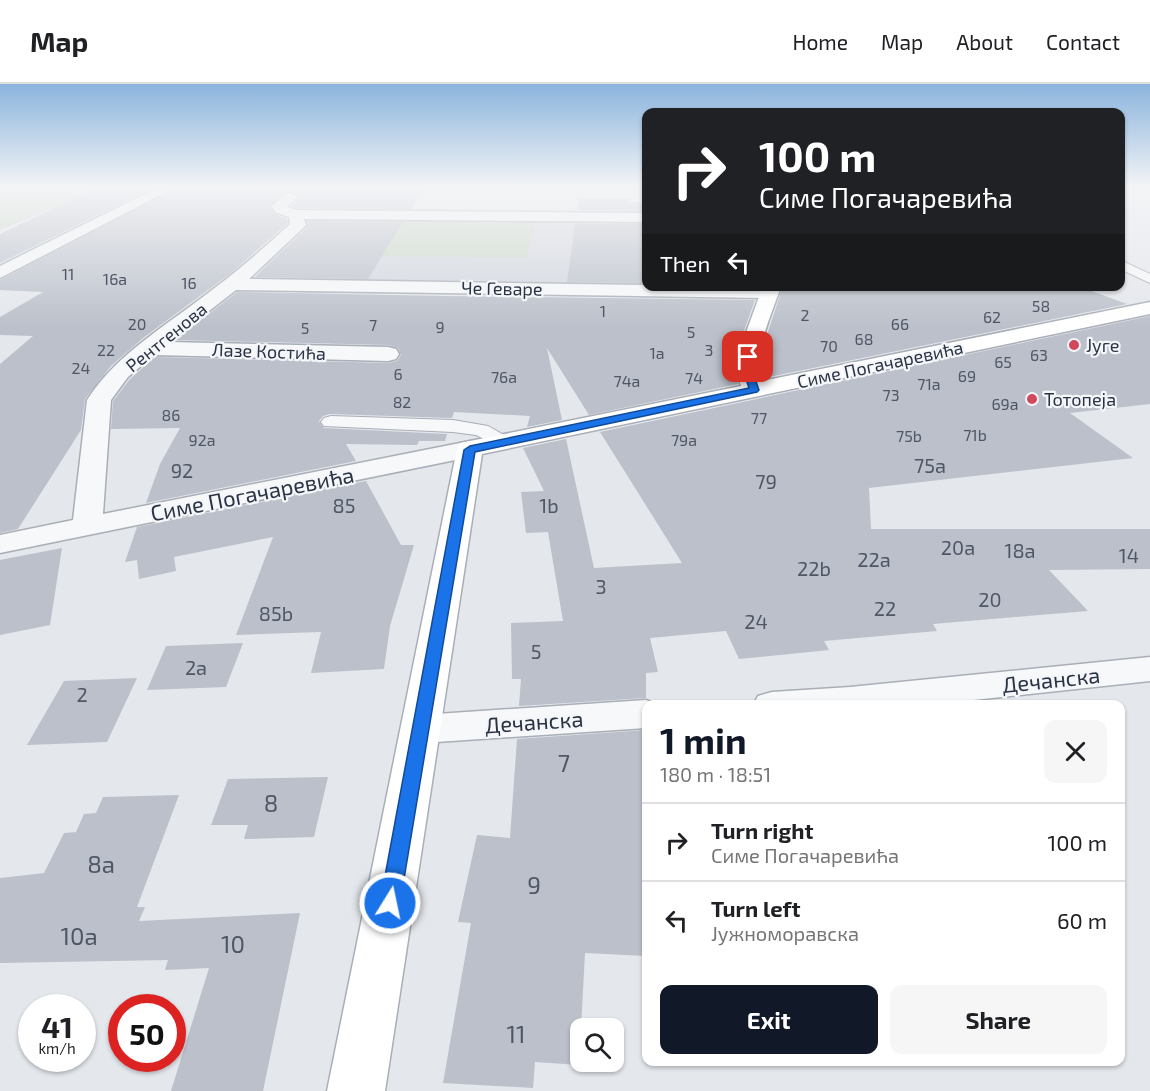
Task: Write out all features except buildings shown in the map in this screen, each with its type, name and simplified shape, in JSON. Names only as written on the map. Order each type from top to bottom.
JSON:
[{"type":"main road","points":[[754,390],[747,370],[748,357],[770,291]]},
{"type":"main road","name":"Симе Погачаревића","points":[[487,446],[1150,308]]},
{"type":"main road","points":[[356,1091],[422,729],[487,446]]},
{"type":"street","points":[[0,273],[77,234]]},
{"type":"street","name":"Рентгенова","points":[[87,527],[99,400],[103,389],[233,284],[288,234]]},
{"type":"street","name":"Че Геваре","points":[[233,284],[642,288]]},
{"type":"street","name":"Лазе Костића","points":[[151,348],[388,354]]},
{"type":"street","name":"Симе Погачаревића","points":[[0,544],[487,446]]},
{"type":"street","name":"Дечанска","points":[[850,700],[1150,669]]},
{"type":"street","name":"Дечанска","points":[[422,729],[642,714]]},
{"type":"lane","points":[[1125,266],[1150,279]]},
{"type":"lane","points":[[331,422],[453,426],[481,430],[487,446]]},
{"type":"shaded area","points":[[298,234],[642,234],[642,285],[253,280],[270,258]]},
{"type":"green space","points":[[329,234],[532,234],[527,257],[311,256]]},
{"type":"place","name":"Југе","points":[[1074,345]]},
{"type":"place","name":"Тотопеја","points":[[1032,399]]},
{"type":"route","points":[[390,903],[470,450],[754,390],[747,370],[748,357]]}]
